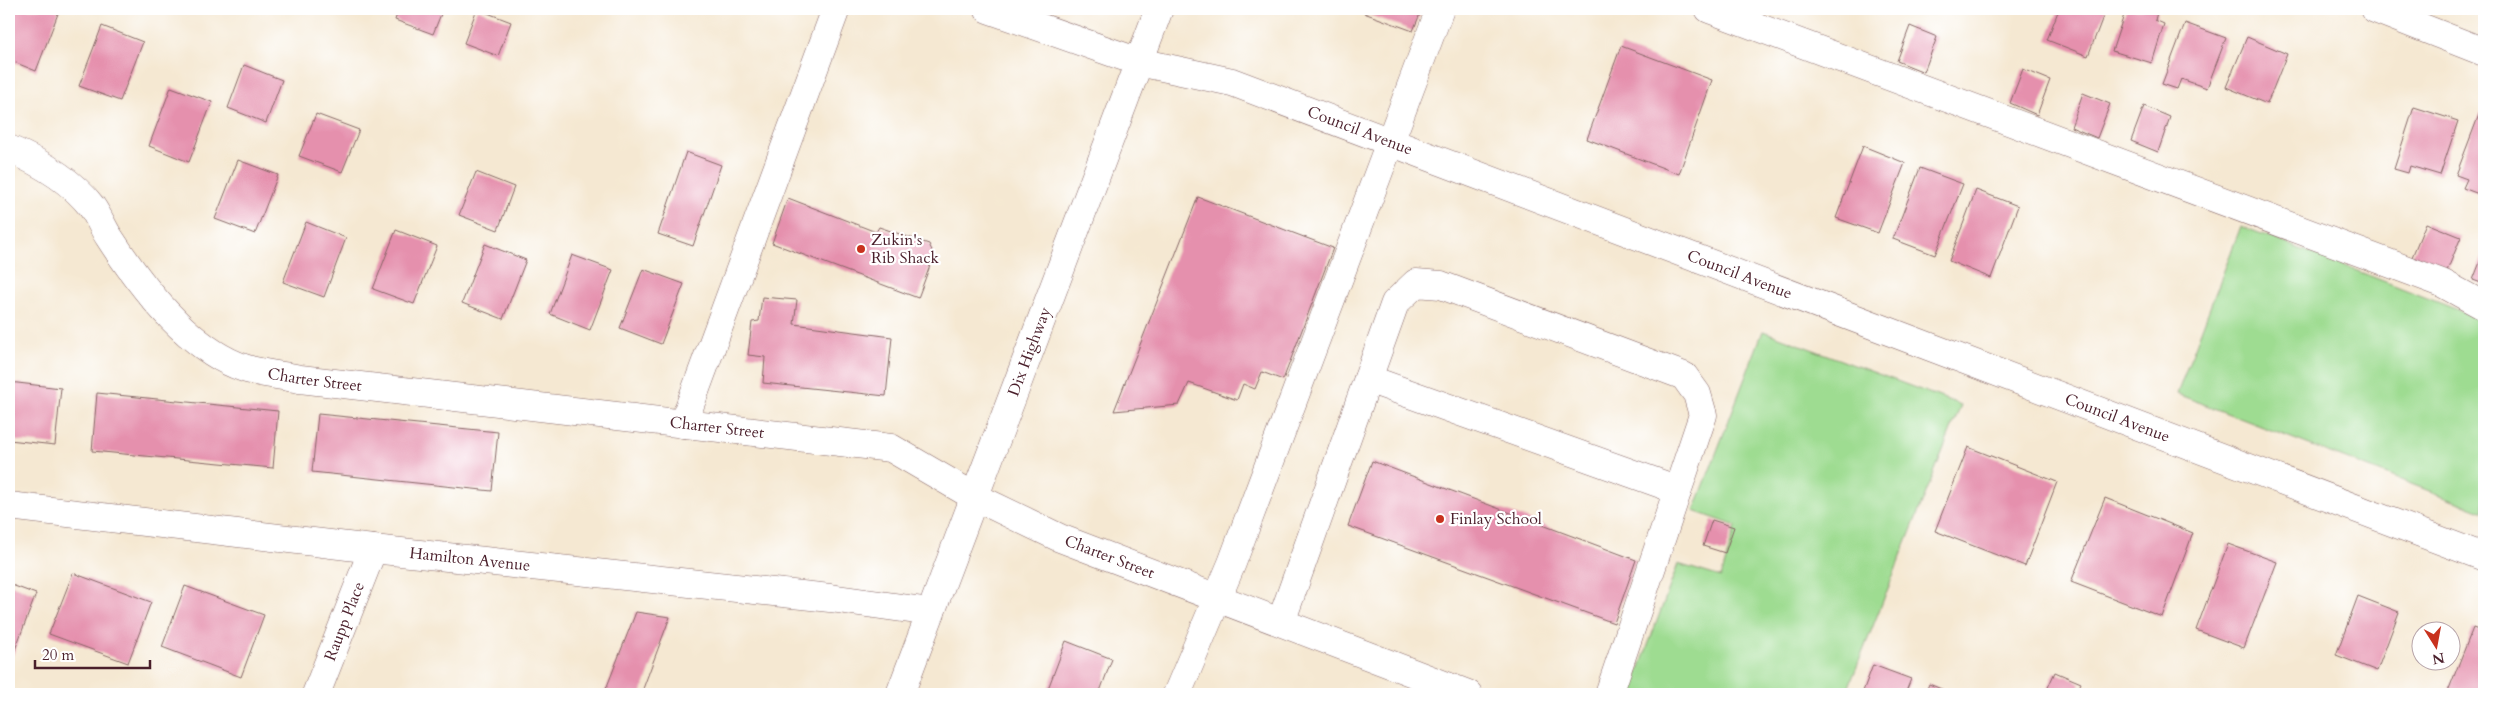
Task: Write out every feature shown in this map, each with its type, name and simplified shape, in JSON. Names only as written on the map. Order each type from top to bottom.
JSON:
[{"type":"street","points":[[683,424],[836,9]]},
{"type":"street","name":"Council Avenue","points":[[988,9],[1138,62],[1232,82],[2484,558]]},
{"type":"street","name":"Dix Highway","points":[[900,694],[1159,9]]},
{"type":"street","points":[[1177,694],[1217,598],[1389,141],[1404,109],[1440,9]]},
{"type":"street","points":[[1709,9],[2442,283],[2484,306]]},
{"type":"street","points":[[2375,9],[2484,52]]},
{"type":"street","name":"Charter Street","points":[[9,149],[38,161],[68,183],[92,207],[110,238],[165,312],[196,342],[243,368],[300,379],[891,448],[975,496],[1060,538],[1468,694]]},
{"type":"street","points":[[1281,622],[1395,303],[1416,283],[1441,285],[1684,376],[1697,394],[1703,415],[1609,694]]},
{"type":"street","points":[[1368,379],[1678,490]]},
{"type":"street","name":"Hamilton Avenue","points":[[9,506],[373,549],[830,598],[931,612]]},
{"type":"street","name":"Raupp Place","points":[[316,694],[373,549]]},
{"type":"green space","points":[[2241,226],[2484,320],[2484,512],[2177,394]]},
{"type":"green space","points":[[1763,331],[1961,405],[1846,694],[1630,694],[1678,564],[1721,577],[1736,526],[1694,511]]},
{"type":"building","points":[[14,9],[53,9],[59,11],[36,71],[9,60],[9,22]]},
{"type":"building","points":[[399,9],[443,9],[433,34],[395,20]]},
{"type":"building","points":[[477,9],[511,22],[498,56],[464,43]]},
{"type":"building","points":[[1366,9],[1422,9],[1413,31],[1364,13]]},
{"type":"building","points":[[2059,9],[2106,9],[2088,56],[2047,40]]},
{"type":"building","points":[[2126,9],[2158,9],[2155,20],[2164,24],[2152,63],[2112,51]]},
{"type":"building","points":[[2185,23],[2226,38],[2207,88],[2181,79],[2177,89],[2162,84]]},
{"type":"building","points":[[102,26],[143,42],[120,101],[79,86]]},
{"type":"building","points":[[1910,26],[1937,37],[1924,72],[1897,61]]},
{"type":"building","points":[[2247,37],[2287,54],[2267,104],[2226,87]]},
{"type":"building","points":[[1621,46],[1712,80],[1679,174],[1587,139]]},
{"type":"building","points":[[244,65],[282,80],[266,123],[228,108]]},
{"type":"building","points":[[2023,69],[2050,80],[2037,115],[2010,103]]},
{"type":"building","points":[[171,87],[212,102],[189,162],[149,146]]},
{"type":"building","points":[[2083,93],[2110,104],[2097,138],[2071,127]]},
{"type":"building","points":[[2144,106],[2170,117],[2158,152],[2131,141]]},
{"type":"building","points":[[2414,107],[2458,121],[2440,175],[2410,166],[2408,173],[2394,169]]},
{"type":"building","points":[[2480,112],[2484,114],[2484,196],[2463,188],[2467,179],[2456,175]]},
{"type":"building","points":[[316,114],[359,130],[342,172],[299,156]]},
{"type":"building","points":[[1863,146],[1905,163],[1878,233],[1836,218]]},
{"type":"building","points":[[686,152],[721,165],[693,246],[658,234]]},
{"type":"building","points":[[238,160],[278,175],[255,234],[215,219]]},
{"type":"building","points":[[1920,168],[1963,184],[1935,255],[1893,239]]},
{"type":"building","points":[[476,172],[514,187],[498,230],[459,215]]},
{"type":"building","points":[[1976,190],[2018,206],[1991,278],[1949,261]]},
{"type":"building","points":[[1198,197],[1333,248],[1283,380],[1262,372],[1255,389],[1243,384],[1237,400],[1189,383],[1179,405],[1114,411]]},
{"type":"building","name":"Zukin's Rib Shack","points":[[788,198],[876,232],[879,227],[929,244],[934,255],[918,298],[772,243]]},
{"type":"building","points":[[306,222],[346,238],[324,297],[283,282]]},
{"type":"building","points":[[2426,223],[2461,237],[2447,271],[2412,257]]},
{"type":"building","points":[[396,230],[437,246],[414,304],[373,289]]},
{"type":"building","points":[[485,244],[526,260],[503,319],[462,303]]},
{"type":"building","points":[[2484,252],[2484,284],[2473,280]]},
{"type":"building","points":[[572,255],[613,270],[590,330],[550,314]]},
{"type":"building","points":[[643,269],[684,284],[661,344],[620,328]]},
{"type":"building","points":[[762,297],[797,300],[794,324],[892,337],[886,396],[763,383],[765,357],[748,355],[752,322],[759,321]]},
{"type":"building","points":[[9,382],[61,388],[55,445],[9,440]]},
{"type":"building","points":[[97,393],[278,411],[273,468],[92,451]]},
{"type":"building","points":[[318,414],[498,432],[492,491],[312,472]]},
{"type":"building","points":[[1968,447],[2057,482],[2025,566],[1935,531]]},
{"type":"building","name":"Finlay School","points":[[1372,461],[1636,560],[1614,623],[1348,526]]},
{"type":"building","points":[[2105,498],[2193,533],[2162,617],[2071,582]]},
{"type":"building","points":[[1712,520],[1734,527],[1725,553],[1703,546]]},
{"type":"building","points":[[2228,544],[2277,562],[2244,648],[2196,630]]},
{"type":"building","points":[[73,573],[151,602],[128,663],[49,634]]},
{"type":"building","points":[[9,584],[36,594],[13,655],[9,653]]},
{"type":"building","points":[[185,586],[264,615],[241,677],[162,647]]},
{"type":"building","points":[[2358,596],[2399,612],[2377,671],[2336,655]]},
{"type":"building","points":[[636,612],[670,617],[641,694],[604,694]]},
{"type":"building","points":[[2473,628],[2484,632],[2484,694],[2447,694],[2456,670],[2460,670],[2460,661]]},
{"type":"building","points":[[1066,641],[1112,659],[1099,694],[1046,694]]},
{"type":"building","points":[[1873,665],[1911,679],[1905,694],[1862,694]]},
{"type":"building","points":[[2055,672],[2081,683],[2076,694],[2045,694]]},
{"type":"building","points":[[1929,684],[1954,694],[1925,694]]},
{"type":"place","name":"Zukin's Rib Shack","points":[[861,249]]},
{"type":"place","name":"Finlay School","points":[[1440,519]]}]
